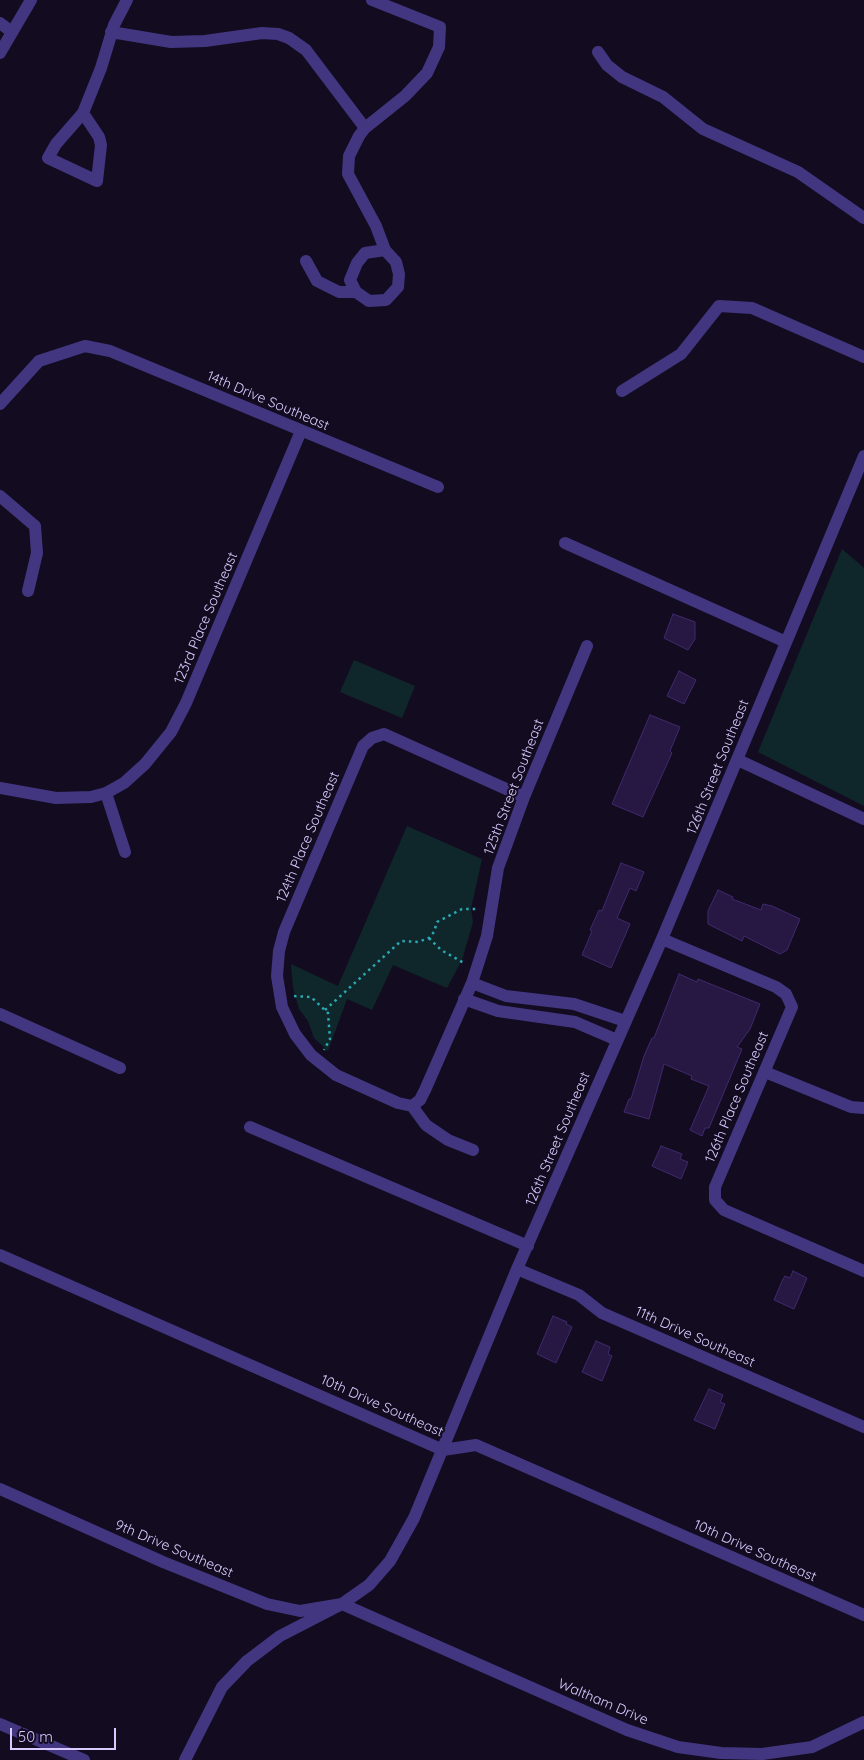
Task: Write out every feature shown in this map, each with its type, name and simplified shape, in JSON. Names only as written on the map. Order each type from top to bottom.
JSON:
[{"type":"street","points":[[0,53],[31,0]]},
{"type":"street","points":[[83,113],[100,137],[102,145],[97,181],[48,158],[56,144],[83,113],[101,68],[112,32],[127,0]]},
{"type":"street","points":[[372,0],[440,27],[439,47],[427,73],[405,96],[365,128],[349,156],[348,174],[376,226],[385,250],[396,262],[400,274],[398,287],[386,300],[369,301],[356,292],[350,280],[364,253],[385,250]]},
{"type":"street","points":[[0,23],[12,32]]},
{"type":"street","points":[[112,32],[171,42],[205,41],[262,33],[278,34],[289,38],[306,50],[365,128]]},
{"type":"street","points":[[598,52],[607,65],[622,77],[663,98],[703,129],[798,172],[864,218]]},
{"type":"street","points":[[306,261],[318,282],[339,292],[356,292]]},
{"type":"street","points":[[622,390],[681,354],[719,306],[752,308],[864,357]]},
{"type":"street","name":"14th Drive Southeast","points":[[0,404],[39,361],[85,346],[110,351],[438,487]]},
{"type":"street","name":"123rd Place Southeast","points":[[106,793],[124,783],[145,764],[171,732],[186,703],[301,431]]},
{"type":"street","name":"126th Street Southeast","points":[[184,1760],[222,1687],[247,1661],[280,1636],[342,1604],[369,1585],[390,1561],[414,1518],[518,1269],[738,760],[864,456]]},
{"type":"street","points":[[0,496],[35,526],[37,553],[28,591]]},
{"type":"street","points":[[566,543],[786,642]]},
{"type":"street","name":"125th Street Southeast","points":[[412,1106],[420,1100],[425,1090],[472,983],[488,936],[498,868],[524,797],[587,646]]},
{"type":"street","name":"124th Place Southeast","points":[[412,1106],[398,1103],[336,1075],[317,1060],[295,1034],[282,1007],[277,976],[279,951],[284,932],[363,746],[372,738],[384,734],[524,797]]},
{"type":"street","points":[[738,760],[864,818]]},
{"type":"street","points":[[0,788],[56,798],[75,798],[106,793],[125,852]]},
{"type":"street","name":"126th Place Southeast","points":[[662,939],[776,987],[786,994],[792,1007],[715,1187],[715,1200],[724,1210],[864,1270]]},
{"type":"street","points":[[472,983],[506,996],[574,1004],[625,1021]]},
{"type":"street","points":[[464,999],[506,1012],[575,1022],[617,1040]]},
{"type":"street","points":[[0,1014],[120,1068]]},
{"type":"street","points":[[765,1072],[851,1107],[864,1108]]},
{"type":"street","points":[[412,1106],[426,1125],[448,1140],[473,1150]]},
{"type":"street","points":[[250,1128],[528,1246]]},
{"type":"street","name":"10th Drive Southeast","points":[[0,1255],[443,1450],[476,1445],[864,1615]]},
{"type":"street","name":"11th Drive Southeast","points":[[518,1269],[579,1295],[602,1313],[864,1427]]},
{"type":"street","name":"9th Drive Southeast","points":[[0,1489],[163,1562],[267,1604],[300,1611],[342,1604]]},
{"type":"street","name":"Waltham Drive","points":[[342,1604],[627,1730],[678,1747],[721,1753],[762,1754],[812,1747],[864,1722]]},
{"type":"street","points":[[0,1724],[84,1760]]},
{"type":"path","points":[[325,1010],[401,941],[418,942],[429,938],[434,932],[437,922],[462,910],[492,908]]},
{"type":"path","points":[[429,938],[440,950],[456,960],[477,969]]},
{"type":"path","points":[[280,998],[295,996],[311,998],[325,1010],[331,1024],[330,1039],[317,1060]]},
{"type":"green space","points":[[842,549],[864,568],[864,806],[758,752]]},
{"type":"green space","points":[[354,660],[415,686],[402,718],[340,692]]},
{"type":"green space","points":[[407,826],[482,859],[471,909],[473,922],[462,960],[447,988],[393,965],[372,1010],[347,999],[328,1051],[314,1038],[308,1021],[299,1009],[293,988],[291,964],[338,986]]},
{"type":"building","points":[[673,614],[695,622],[695,639],[688,650],[664,638]]},
{"type":"building","points":[[679,671],[696,680],[684,704],[667,696]]},
{"type":"building","points":[[650,715],[680,727],[670,751],[672,753],[643,817],[612,804]]},
{"type":"building","points":[[621,863],[644,872],[636,891],[630,888],[617,918],[630,924],[611,968],[582,955],[592,931],[590,930],[599,910],[602,911]]},
{"type":"building","points":[[718,890],[733,897],[732,899],[761,910],[763,904],[772,906],[800,919],[787,950],[780,954],[744,936],[742,941],[708,924],[708,911]]},
{"type":"building","points":[[679,974],[697,982],[698,979],[760,1004],[750,1029],[737,1047],[742,1049],[709,1128],[705,1128],[702,1136],[690,1130],[709,1086],[691,1079],[692,1076],[664,1064],[649,1119],[624,1112],[629,1099],[631,1099],[644,1056],[652,1038],[654,1038]]},
{"type":"building","points":[[661,1146],[682,1154],[680,1159],[688,1162],[681,1179],[652,1166]]},
{"type":"building","points":[[793,1271],[807,1278],[794,1309],[774,1300],[783,1279],[785,1276],[790,1278]]},
{"type":"building","points":[[553,1316],[567,1322],[566,1324],[572,1327],[556,1363],[537,1354]]},
{"type":"building","points":[[596,1341],[610,1347],[608,1354],[612,1356],[602,1381],[582,1372]]},
{"type":"building","points":[[709,1389],[723,1395],[720,1402],[725,1404],[715,1429],[694,1420]]}]
